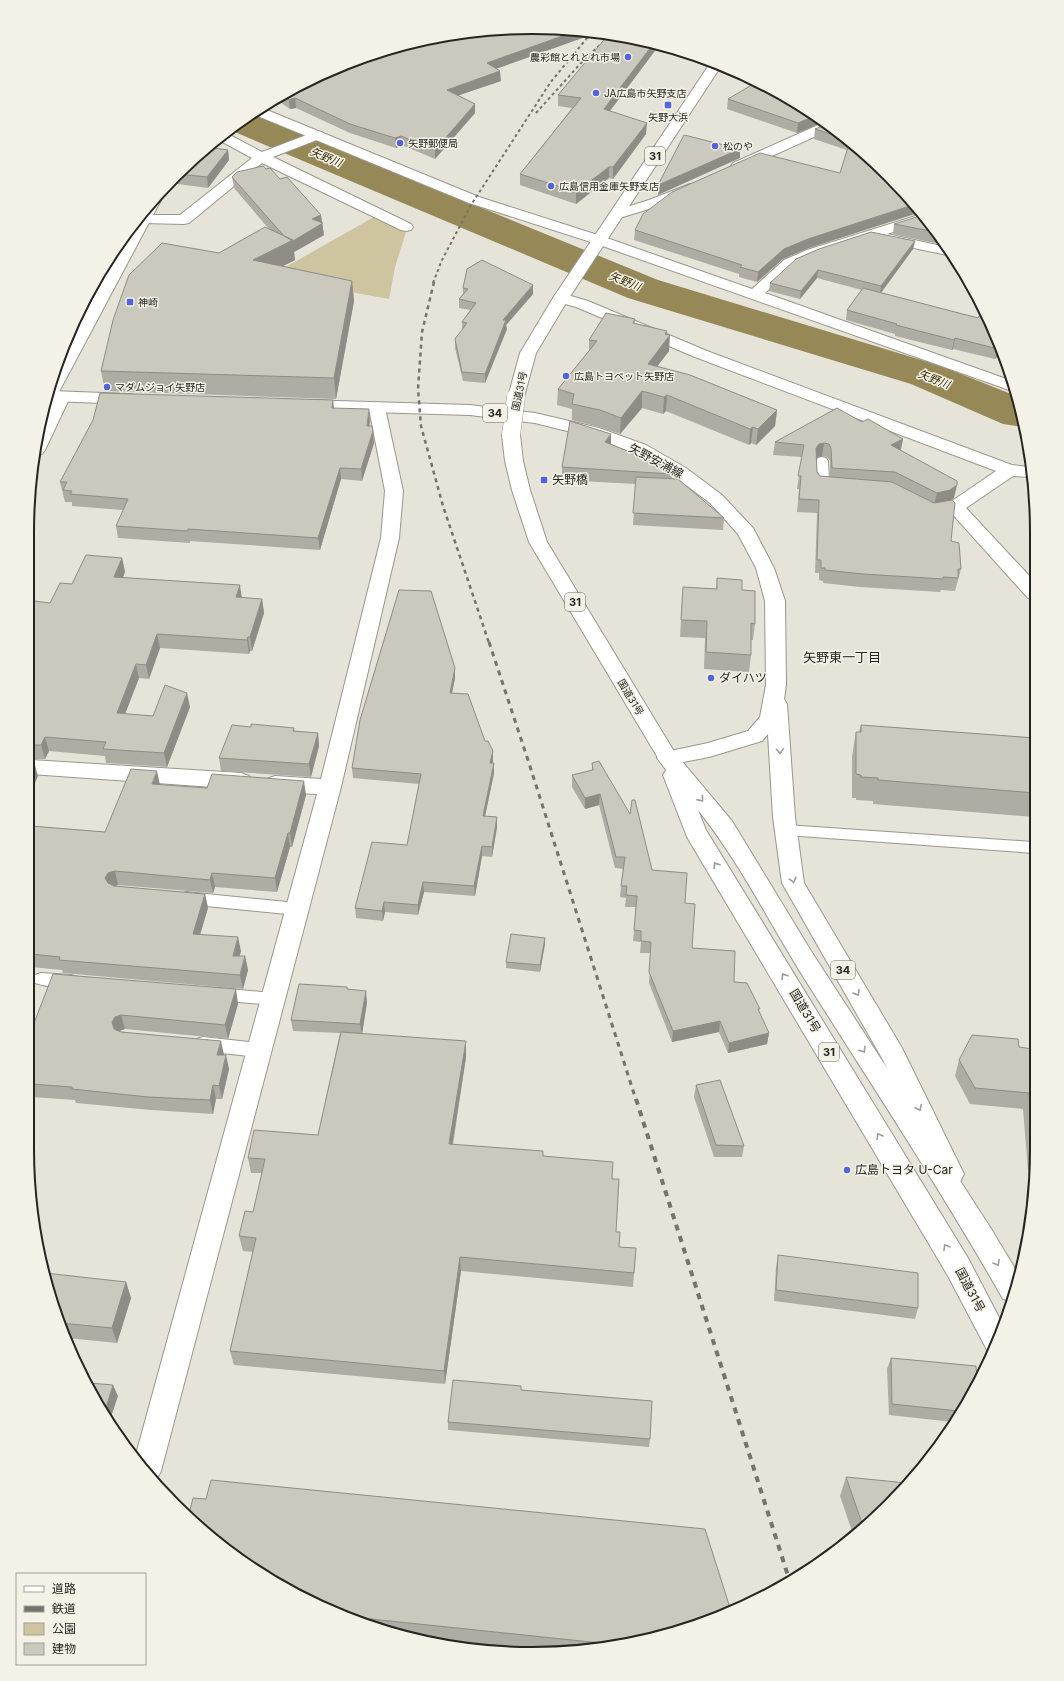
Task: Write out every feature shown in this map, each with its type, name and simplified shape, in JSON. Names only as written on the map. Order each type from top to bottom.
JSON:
[{"type":"main road","name":"国道31号","points":[[713,68],[564,293],[528,353],[516,397],[511,435],[514,461],[521,490],[538,542],[668,758],[724,827],[803,956],[981,1236],[1011,1286]]},
{"type":"main road","points":[[263,113],[474,200],[597,244],[755,294],[1008,385]]},
{"type":"main road","points":[[728,171],[823,128]]},
{"type":"main road","points":[[142,224],[184,220],[261,157],[317,135]]},
{"type":"main road","points":[[227,139],[261,157],[406,227]]},
{"type":"main road","points":[[616,215],[654,203],[706,181]]},
{"type":"main road","points":[[755,294],[789,263],[812,253],[919,219]]},
{"type":"main road","points":[[870,234],[943,250]]},
{"type":"main road","points":[[49,411],[55,394],[108,275],[121,251]]},
{"type":"main road","points":[[564,293],[582,304],[701,354],[1009,470],[1026,472]]},
{"type":"main road","points":[[55,394],[149,400]]},
{"type":"main road","name":"矢野安浦線","points":[[290,405],[470,410],[536,418],[593,432],[640,449],[680,472],[716,499],[746,532],[765,568],[775,601],[776,684],[770,719],[755,736],[709,750],[668,758]]},
{"type":"main road","points":[[148,1465],[330,788],[390,538],[394,492],[377,408]]},
{"type":"main road","points":[[1009,470],[947,508],[1030,588]]},
{"type":"main road","name":"34","points":[[776,684],[784,817],[793,883],[893,1055],[981,1236]]},
{"type":"main road","name":"国道31号","points":[[668,758],[695,831],[958,1267],[994,1335]]},
{"type":"main road","points":[[34,767],[330,788]]},
{"type":"lane","points":[[822,461],[823,485],[846,486]]},
{"type":"lane","points":[[786,830],[1030,848]]},
{"type":"lane","points":[[172,897],[297,908]]},
{"type":"lane","points":[[41,979],[87,983]]},
{"type":"lane","points":[[203,993],[273,999]]},
{"type":"lane","points":[[188,1043],[259,1050]]},
{"type":"green space","points":[[374,217],[406,232],[395,267],[389,299],[268,277]]},
{"type":"building","points":[[499,35],[565,35],[487,63],[500,71],[447,90],[475,104],[435,150],[401,136],[395,138],[350,124],[295,98],[289,100],[287,99],[312,85],[341,72],[372,60],[403,51],[467,38]]},
{"type":"building","points":[[604,39],[650,49],[604,109],[647,123],[613,167],[609,167],[576,192],[520,174],[581,98],[558,95]]},
{"type":"building","points":[[752,85],[809,118],[798,123],[728,99]]},
{"type":"building","points":[[821,127],[831,134],[815,129]]},
{"type":"building","points":[[684,135],[740,149],[658,185]]},
{"type":"building","points":[[216,148],[228,150],[207,177],[186,175]]},
{"type":"building","points":[[848,148],[884,180],[908,207],[808,239],[784,249],[758,272],[740,267],[742,265],[635,230],[643,214],[672,192],[760,153],[840,173]]},
{"type":"building","points":[[263,166],[266,169],[270,168],[280,179],[287,177],[321,215],[312,219],[323,223],[293,241],[284,236],[232,177],[237,172]]},
{"type":"building","points":[[917,217],[928,230],[894,224]]},
{"type":"building","points":[[265,227],[293,240],[253,260],[352,281],[334,378],[101,371],[113,320],[129,275],[162,243],[219,253]]},
{"type":"building","points":[[871,232],[915,241],[881,286],[818,270],[801,291],[770,283],[796,259],[819,249]]},
{"type":"building","points":[[482,260],[533,285],[503,320],[506,320],[485,374],[462,372],[455,339],[467,323],[462,322],[476,303],[459,299],[468,289],[463,288],[467,269]]},
{"type":"building","points":[[863,288],[978,318],[980,315],[995,348],[955,338],[954,340],[896,325],[897,324],[847,310]]},
{"type":"building","points":[[606,313],[635,319],[633,323],[667,331],[665,334],[670,335],[648,364],[690,375],[777,410],[758,429],[753,427],[750,429],[667,395],[664,397],[642,391],[621,418],[600,410],[572,404],[574,394],[558,389],[597,341],[589,340]]},
{"type":"building","points":[[100,393],[333,400],[332,408],[369,409],[367,426],[372,426],[373,431],[361,469],[340,468],[318,538],[188,529],[188,531],[116,526],[128,499],[70,494],[72,491],[63,490],[67,482],[60,482],[93,420]]},
{"type":"building","points":[[837,408],[862,422],[868,419],[903,439],[891,445],[957,481],[957,485],[950,490],[937,493],[895,472],[832,468],[831,448],[829,444],[819,444],[816,448],[817,472],[820,476],[892,482],[934,503],[952,500],[955,503],[951,541],[959,543],[961,569],[958,569],[958,578],[943,577],[943,579],[863,574],[825,570],[825,568],[821,568],[821,560],[817,560],[819,500],[799,499],[801,476],[798,476],[804,445],[775,442]]},
{"type":"building","points":[[570,421],[611,434],[605,442],[672,469],[671,474],[562,467]]},
{"type":"building","points":[[636,477],[678,479],[724,518],[633,513]]},
{"type":"building","points":[[86,555],[122,558],[114,577],[240,585],[236,597],[262,599],[250,637],[248,637],[247,640],[157,634],[146,665],[136,664],[117,713],[153,716],[165,685],[187,693],[164,753],[103,749],[106,742],[45,737],[41,745],[34,745],[34,601],[50,603],[60,583],[72,584]]},
{"type":"building","points":[[717,578],[742,580],[742,590],[755,591],[755,624],[751,623],[751,655],[706,652],[707,621],[681,620],[683,587],[717,589]]},
{"type":"building","points":[[399,590],[431,591],[455,668],[450,693],[468,694],[485,741],[488,741],[493,751],[490,763],[494,763],[483,816],[497,817],[492,847],[482,846],[474,886],[423,882],[418,905],[384,902],[382,911],[355,908],[372,842],[407,845],[421,774],[352,768],[360,720]]},
{"type":"building","points":[[251,724],[294,728],[293,731],[318,733],[309,764],[219,758],[232,725],[251,727]]},
{"type":"building","points":[[861,725],[1030,738],[1030,793],[878,780],[878,778],[861,777],[861,775],[856,774],[856,732],[861,732]]},
{"type":"building","points":[[599,761],[630,814],[632,800],[635,800],[652,870],[687,873],[685,903],[695,904],[692,948],[735,951],[734,982],[747,983],[760,1009],[758,1009],[769,1033],[729,1043],[720,1021],[673,1031],[649,972],[651,942],[641,941],[641,931],[634,930],[637,896],[626,895],[627,886],[621,886],[625,857],[616,857],[600,794],[585,798],[572,775],[593,770],[592,763]]},
{"type":"building","points":[[131,769],[157,771],[152,784],[207,788],[212,774],[304,781],[290,833],[288,833],[275,878],[212,873],[210,880],[115,871],[108,873],[105,878],[108,883],[114,886],[205,894],[193,934],[238,937],[233,956],[245,956],[240,975],[59,960],[60,957],[34,954],[34,826],[105,832]]},
{"type":"building","points":[[511,934],[545,938],[540,965],[506,962]]},
{"type":"building","points":[[53,974],[236,989],[225,1025],[121,1015],[115,1017],[112,1022],[114,1029],[121,1032],[221,1041],[217,1055],[226,1055],[219,1086],[213,1085],[210,1100],[148,1097],[72,1089],[72,1087],[34,1084],[34,1023]]},
{"type":"building","points":[[299,984],[347,987],[347,989],[366,991],[360,1024],[291,1020]]},
{"type":"building","points":[[341,1032],[466,1041],[449,1144],[543,1151],[543,1156],[613,1162],[612,1179],[619,1179],[616,1232],[620,1232],[619,1247],[636,1248],[634,1273],[460,1257],[444,1371],[230,1351],[256,1238],[239,1236],[245,1211],[253,1212],[265,1159],[248,1158],[254,1130],[318,1135]]},
{"type":"building","points":[[972,1035],[1018,1039],[1019,1047],[1030,1049],[1030,1105],[1029,1093],[975,1088],[959,1060]]},
{"type":"building","points":[[720,1080],[744,1146],[716,1145],[696,1085]]},
{"type":"building","points":[[778,1255],[918,1273],[918,1308],[776,1290]]},
{"type":"building","points":[[50,1274],[126,1282],[112,1328],[66,1324]]},
{"type":"building","points":[[891,1358],[976,1366],[977,1373],[955,1411],[892,1404]]},
{"type":"building","points":[[453,1380],[521,1386],[521,1390],[652,1401],[650,1439],[448,1422]]},
{"type":"building","points":[[93,1383],[113,1385],[106,1407]]},
{"type":"building","points":[[846,1477],[901,1482],[884,1501],[861,1522]]},
{"type":"building","points":[[211,1480],[705,1529],[729,1606],[692,1621],[661,1630],[598,1643],[365,1618],[312,1596],[255,1563],[229,1544],[190,1510],[193,1498],[206,1499]]},
{"type":"waterway","name":"矢野川","points":[[246,124],[643,289],[926,375],[1015,412]]},
{"type":"railway","points":[[433,283],[442,260],[471,205],[550,83],[588,37]]},
{"type":"railway","points":[[536,113],[581,63],[605,40]]},
{"type":"railway","points":[[434,282],[422,332],[418,389],[421,426],[443,506],[489,643]]},
{"type":"railway","points":[[489,642],[636,1100]]},
{"type":"railway","points":[[636,1099],[788,1576]]},
{"type":"place","name":"農彩館とれとれ市場","points":[[628,57]]},
{"type":"place","name":"JA広島市矢野支店","points":[[596,93]]},
{"type":"place","name":"矢野大浜","points":[[668,105]]},
{"type":"place","name":"矢野郵便局","points":[[400,143]]},
{"type":"place","name":"松のや","points":[[715,146]]},
{"type":"place","name":"広島信用金庫矢野支店","points":[[551,186]]},
{"type":"place","name":"神崎","points":[[130,302]]},
{"type":"place","name":"広島トヨペット矢野店","points":[[566,376]]},
{"type":"place","name":"マダムジョイ矢野店","points":[[107,387]]},
{"type":"place","name":"矢野橋","points":[[544,480]]},
{"type":"place","name":"ダイハツ","points":[[711,678]]},
{"type":"place","name":"広島トヨタ U-Car","points":[[847,1170]]},
{"type":"district","name":"矢野東一丁目","points":[[842,657]]}]
